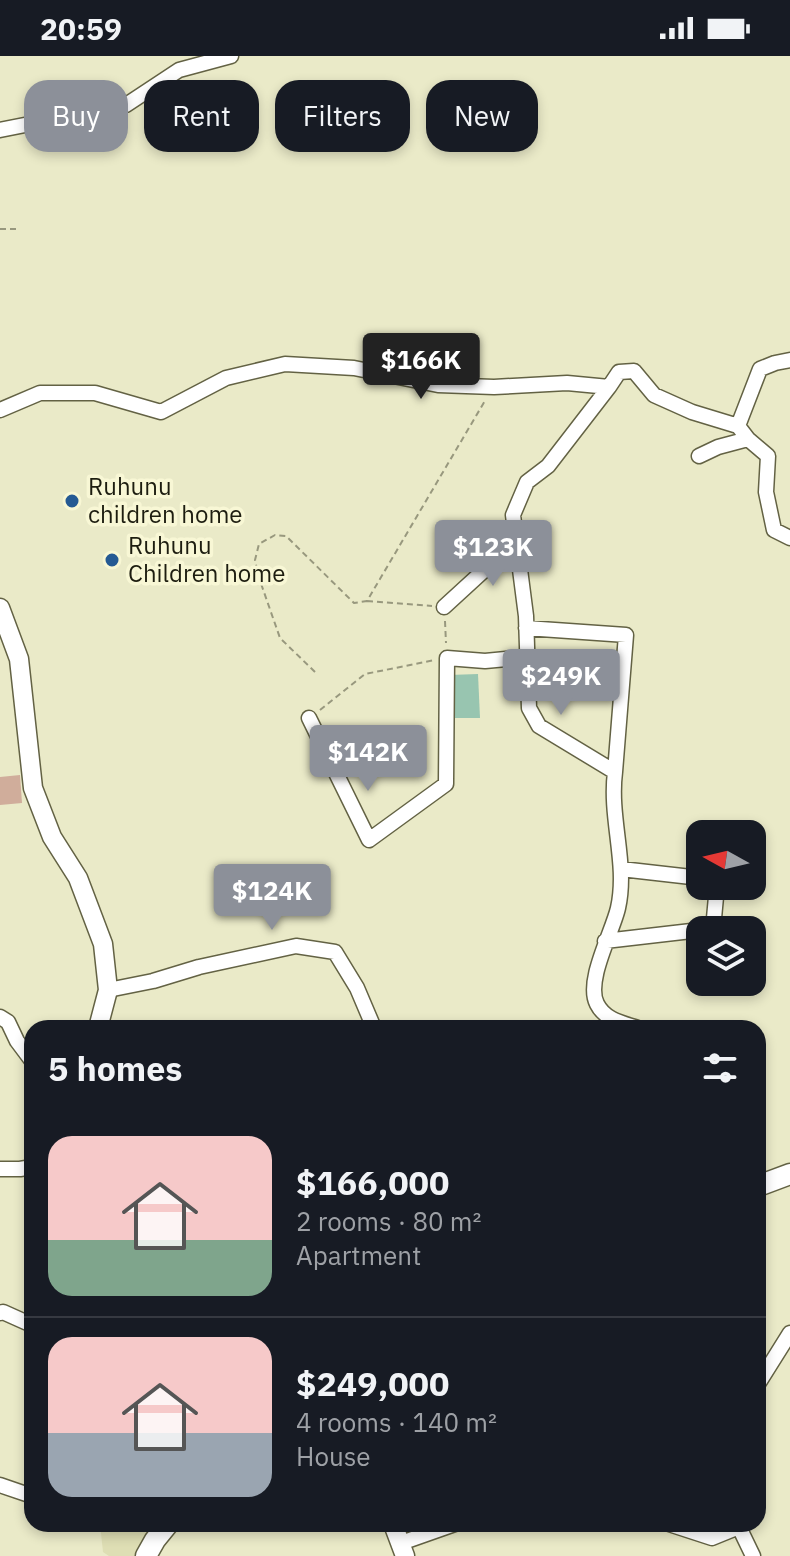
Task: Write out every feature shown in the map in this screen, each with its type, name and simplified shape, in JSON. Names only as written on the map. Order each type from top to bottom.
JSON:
[{"type":"main road","points":[[0,608],[19,659],[33,788],[52,837],[78,878],[103,944],[108,990],[100,1020]]},
{"type":"main road","points":[[766,1183],[790,1174]]},
{"type":"main road","points":[[146,1556],[162,1532]]},
{"type":"street","points":[[0,130],[126,105],[180,63],[231,56]]},
{"type":"street","points":[[738,426],[760,369],[790,360]]},
{"type":"street","points":[[0,410],[40,393],[95,393],[161,412],[226,378],[285,364],[354,368],[438,385],[494,387],[567,383],[609,387]]},
{"type":"street","points":[[615,772],[539,726],[529,708],[526,628],[513,515],[527,482],[548,466],[619,372],[634,371],[654,395],[692,412],[738,426],[768,456],[766,492],[774,530],[790,538]]},
{"type":"street","points":[[699,456],[748,439]]},
{"type":"street","points":[[444,607],[516,541]]},
{"type":"street","points":[[526,628],[626,635],[615,772],[615,826],[622,880],[618,911],[605,941],[594,984],[595,1002],[613,1020]]},
{"type":"street","points":[[309,718],[369,840],[446,784],[447,658],[485,661],[527,657]]},
{"type":"street","points":[[621,869],[686,876]]},
{"type":"street","points":[[605,941],[686,932]]},
{"type":"street","points":[[108,990],[296,946],[335,952],[357,988],[371,1020]]},
{"type":"street","points":[[0,1017],[8,1022],[24,1050]]},
{"type":"street","points":[[0,1169],[24,1168]]},
{"type":"street","points":[[0,1313],[24,1321]]},
{"type":"street","points":[[766,1371],[790,1333]]},
{"type":"street","points":[[0,1485],[24,1493]]},
{"type":"street","points":[[403,1550],[439,1532]]},
{"type":"street","points":[[694,1532],[712,1538],[726,1532]]},
{"type":"street","points":[[743,1532],[753,1556]]},
{"type":"path","points":[[0,229],[18,229]]},
{"type":"path","points":[[367,601],[494,387]]},
{"type":"path","points":[[309,718],[365,674],[447,658],[444,607],[367,601],[354,603],[286,536],[275,535],[259,544],[255,560],[258,575],[280,638],[315,672]]},
{"type":"shaded area","points":[[478,674],[480,718],[451,718],[449,675]]},
{"type":"shaded area","points":[[20,775],[22,803],[0,805],[0,777]]},
{"type":"shaded area","points":[[101,1532],[162,1532],[146,1556],[109,1556],[103,1552]]},
{"type":"place","name":"Ruhunu children home","points":[[72,501]]},
{"type":"place","name":"Ruhunu Children home","points":[[112,560]]}]
